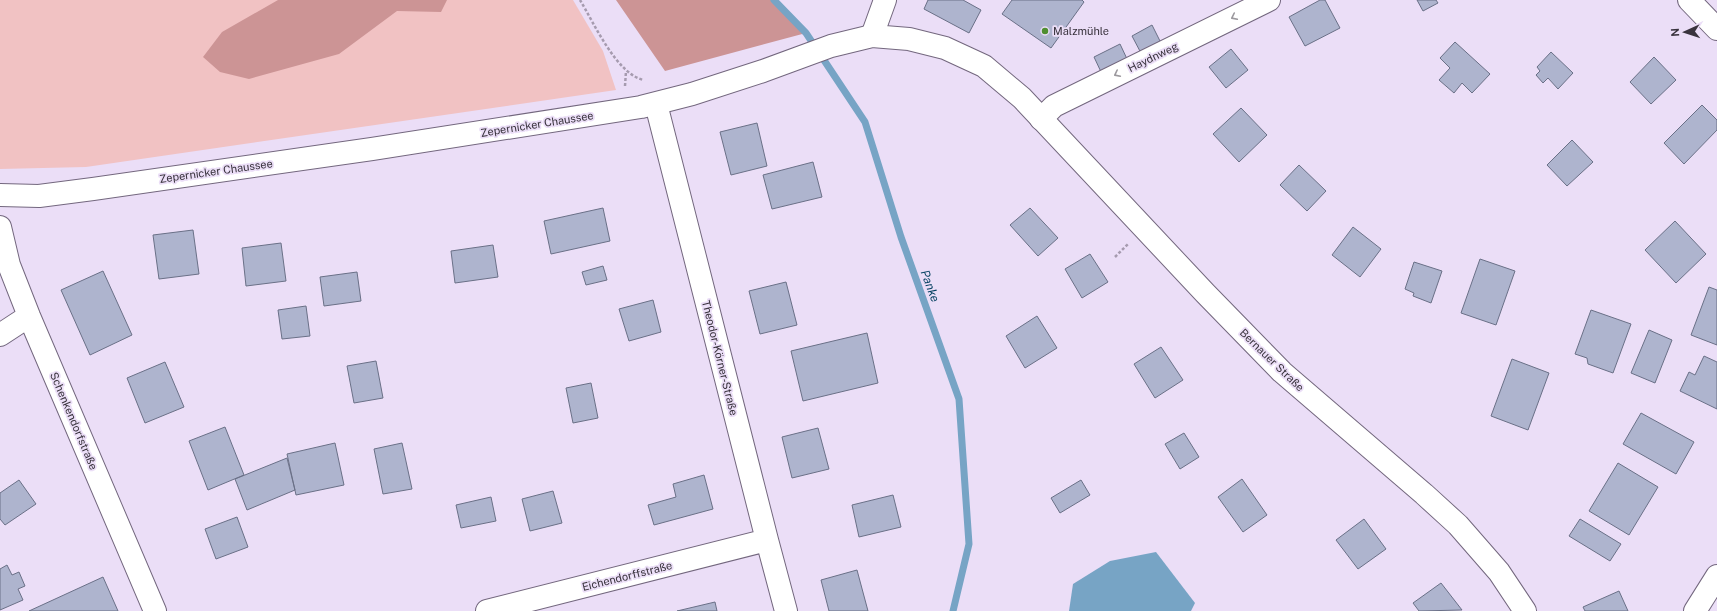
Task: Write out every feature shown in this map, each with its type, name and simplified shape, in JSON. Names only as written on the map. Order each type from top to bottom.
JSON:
[{"type":"main road","points":[[872,36],[885,0]]},
{"type":"main road","name":"Haydnweg","points":[[1040,118],[1054,106],[1269,0]]},
{"type":"main road","points":[[1689,0],[1717,28]]},
{"type":"main road","name":"Zepernicker Chaussee","points":[[0,195],[39,196],[93,189],[548,122],[656,104],[749,76],[831,46],[872,36],[909,39],[945,48],[984,66],[1022,98],[1040,118]]},
{"type":"main road","name":"Theodor-Körner-Straße","points":[[656,104],[786,611]]},
{"type":"main road","name":"Bernauer Straße","points":[[1040,118],[1205,293],[1282,372],[1458,524],[1500,572],[1525,611]]},
{"type":"main road","name":"Schenkendorfstraße","points":[[0,228],[9,265],[29,316],[155,611]]},
{"type":"main road","points":[[0,335],[29,316]]},
{"type":"main road","name":"Eichendorffstraße","points":[[487,611],[767,540]]},
{"type":"main road","points":[[1695,611],[1717,576]]},
{"type":"path","points":[[580,0],[605,42],[626,71],[643,81],[651,80]]},
{"type":"path","points":[[1115,257],[1131,241]]},
{"type":"shaded area","points":[[0,0],[573,0],[603,51],[616,90],[86,167],[0,169]]},
{"type":"shaded area","points":[[278,0],[447,0],[441,12],[397,11],[339,54],[249,79],[220,72],[203,57],[222,32]]},
{"type":"shaded area","points":[[616,0],[772,0],[806,33],[665,71]]},
{"type":"water","points":[[1156,552],[1195,603],[1191,611],[1069,611],[1073,584],[1110,561]]},
{"type":"building","points":[[928,0],[963,0],[981,10],[969,33],[924,9]]},
{"type":"building","name":"Malzmühle","points":[[1012,0],[1082,0],[1084,2],[1051,48],[1002,14]]},
{"type":"building","points":[[1320,0],[1325,0],[1340,28],[1305,46],[1289,17]]},
{"type":"building","points":[[1417,0],[1436,0],[1438,3],[1423,11]]},
{"type":"building","points":[[1152,25],[1162,45],[1142,55],[1132,36]]},
{"type":"building","points":[[1455,42],[1490,74],[1472,93],[1462,83],[1454,93],[1439,80],[1450,68],[1440,58]]},
{"type":"building","points":[[1120,44],[1128,61],[1102,74],[1094,57]]},
{"type":"building","points":[[1231,49],[1248,70],[1226,88],[1209,67]]},
{"type":"building","points":[[1551,52],[1573,73],[1558,89],[1548,78],[1543,83],[1536,75],[1540,71],[1537,67]]},
{"type":"building","points":[[1654,57],[1676,80],[1651,104],[1630,82]]},
{"type":"building","points":[[1702,105],[1717,120],[1717,130],[1684,164],[1664,143]]},
{"type":"building","points":[[1241,108],[1267,135],[1239,162],[1213,134]]},
{"type":"building","points":[[757,123],[767,166],[731,175],[720,132]]},
{"type":"building","points":[[1572,140],[1593,162],[1567,186],[1547,165]]},
{"type":"building","points":[[813,162],[822,197],[772,209],[763,175]]},
{"type":"building","points":[[1299,165],[1326,191],[1307,211],[1280,185]]},
{"type":"building","points":[[603,208],[610,241],[551,254],[544,221]]},
{"type":"building","points":[[1030,208],[1058,238],[1038,256],[1010,225]]},
{"type":"building","points":[[1675,221],[1706,254],[1676,283],[1645,250]]},
{"type":"building","points":[[1353,227],[1381,249],[1360,277],[1332,255]]},
{"type":"building","points":[[193,230],[199,274],[159,279],[153,235]]},
{"type":"building","points":[[281,243],[286,281],[246,286],[242,248]]},
{"type":"building","points":[[493,245],[498,277],[455,283],[451,251]]},
{"type":"building","points":[[1090,254],[1108,282],[1082,298],[1065,269]]},
{"type":"building","points":[[1480,259],[1515,271],[1496,325],[1461,313]]},
{"type":"building","points":[[1414,262],[1442,271],[1431,303],[1413,296],[1414,293],[1405,289]]},
{"type":"building","points":[[603,266],[607,280],[586,285],[582,272]]},
{"type":"building","points":[[103,271],[132,335],[90,355],[61,290]]},
{"type":"building","points":[[357,272],[361,301],[324,306],[320,277]]},
{"type":"building","points":[[786,282],[797,325],[760,334],[749,291]]},
{"type":"building","points":[[1709,287],[1717,290],[1717,345],[1691,335]]},
{"type":"building","points":[[653,300],[661,332],[629,341],[619,309]]},
{"type":"building","points":[[306,306],[310,336],[282,339],[278,310]]},
{"type":"building","points":[[1591,310],[1631,324],[1613,373],[1588,364],[1587,358],[1575,354]]},
{"type":"building","points":[[1037,316],[1057,348],[1025,368],[1006,336]]},
{"type":"building","points":[[1649,330],[1672,340],[1655,383],[1631,373]]},
{"type":"building","points":[[867,333],[878,383],[803,401],[791,351]]},
{"type":"building","points":[[1161,347],[1183,380],[1155,398],[1134,364]]},
{"type":"building","points":[[1704,356],[1717,362],[1717,409],[1680,391],[1689,372],[1695,375]]},
{"type":"building","points":[[1512,359],[1549,373],[1528,430],[1491,416]]},
{"type":"building","points":[[376,361],[383,398],[354,403],[347,366]]},
{"type":"building","points":[[165,362],[184,407],[145,423],[127,378]]},
{"type":"building","points":[[591,383],[598,418],[573,423],[566,388]]},
{"type":"building","points":[[1641,413],[1694,442],[1676,474],[1623,444]]},
{"type":"building","points":[[225,427],[244,475],[208,490],[189,441]]},
{"type":"building","points":[[818,428],[829,469],[792,478],[782,437]]},
{"type":"building","points":[[1184,433],[1199,457],[1180,469],[1165,444]]},
{"type":"building","points":[[335,443],[344,485],[296,495],[287,454]]},
{"type":"building","points":[[402,443],[412,489],[383,494],[374,449]]},
{"type":"building","points":[[287,458],[295,490],[247,510],[235,479]]},
{"type":"building","points":[[1618,463],[1658,487],[1629,535],[1589,511]]},
{"type":"building","points":[[704,475],[713,509],[654,525],[648,505],[676,497],[673,484]]},
{"type":"building","points":[[1242,479],[1267,515],[1243,532],[1218,497]]},
{"type":"building","points":[[19,480],[36,504],[5,525],[0,519],[0,493]]},
{"type":"building","points":[[1081,480],[1090,495],[1060,513],[1051,498]]},
{"type":"building","points":[[553,491],[562,523],[530,531],[522,499]]},
{"type":"building","points":[[893,495],[901,527],[859,537],[852,505]]},
{"type":"building","points":[[491,497],[496,521],[461,528],[456,505]]},
{"type":"building","points":[[237,517],[248,547],[216,559],[205,529]]},
{"type":"building","points":[[1364,519],[1386,549],[1358,569],[1336,540]]},
{"type":"building","points":[[1580,519],[1621,544],[1610,561],[1569,536]]},
{"type":"building","points":[[7,565],[12,575],[19,572],[25,586],[18,589],[23,600],[0,610],[0,569]]},
{"type":"building","points":[[857,570],[868,611],[829,611],[821,580]]},
{"type":"building","points":[[103,577],[118,611],[29,611]]},
{"type":"building","points":[[1441,583],[1462,610],[1419,611],[1413,603]]},
{"type":"building","points":[[1619,591],[1628,611],[1585,611],[1583,607]]},
{"type":"building","points":[[715,602],[717,611],[677,611]]},
{"type":"waterway","name":"Panke","points":[[774,0],[806,33],[865,122],[901,237],[959,399],[969,544],[953,611]]},
{"type":"place","name":"Malzmühle","points":[[1045,31]]}]
